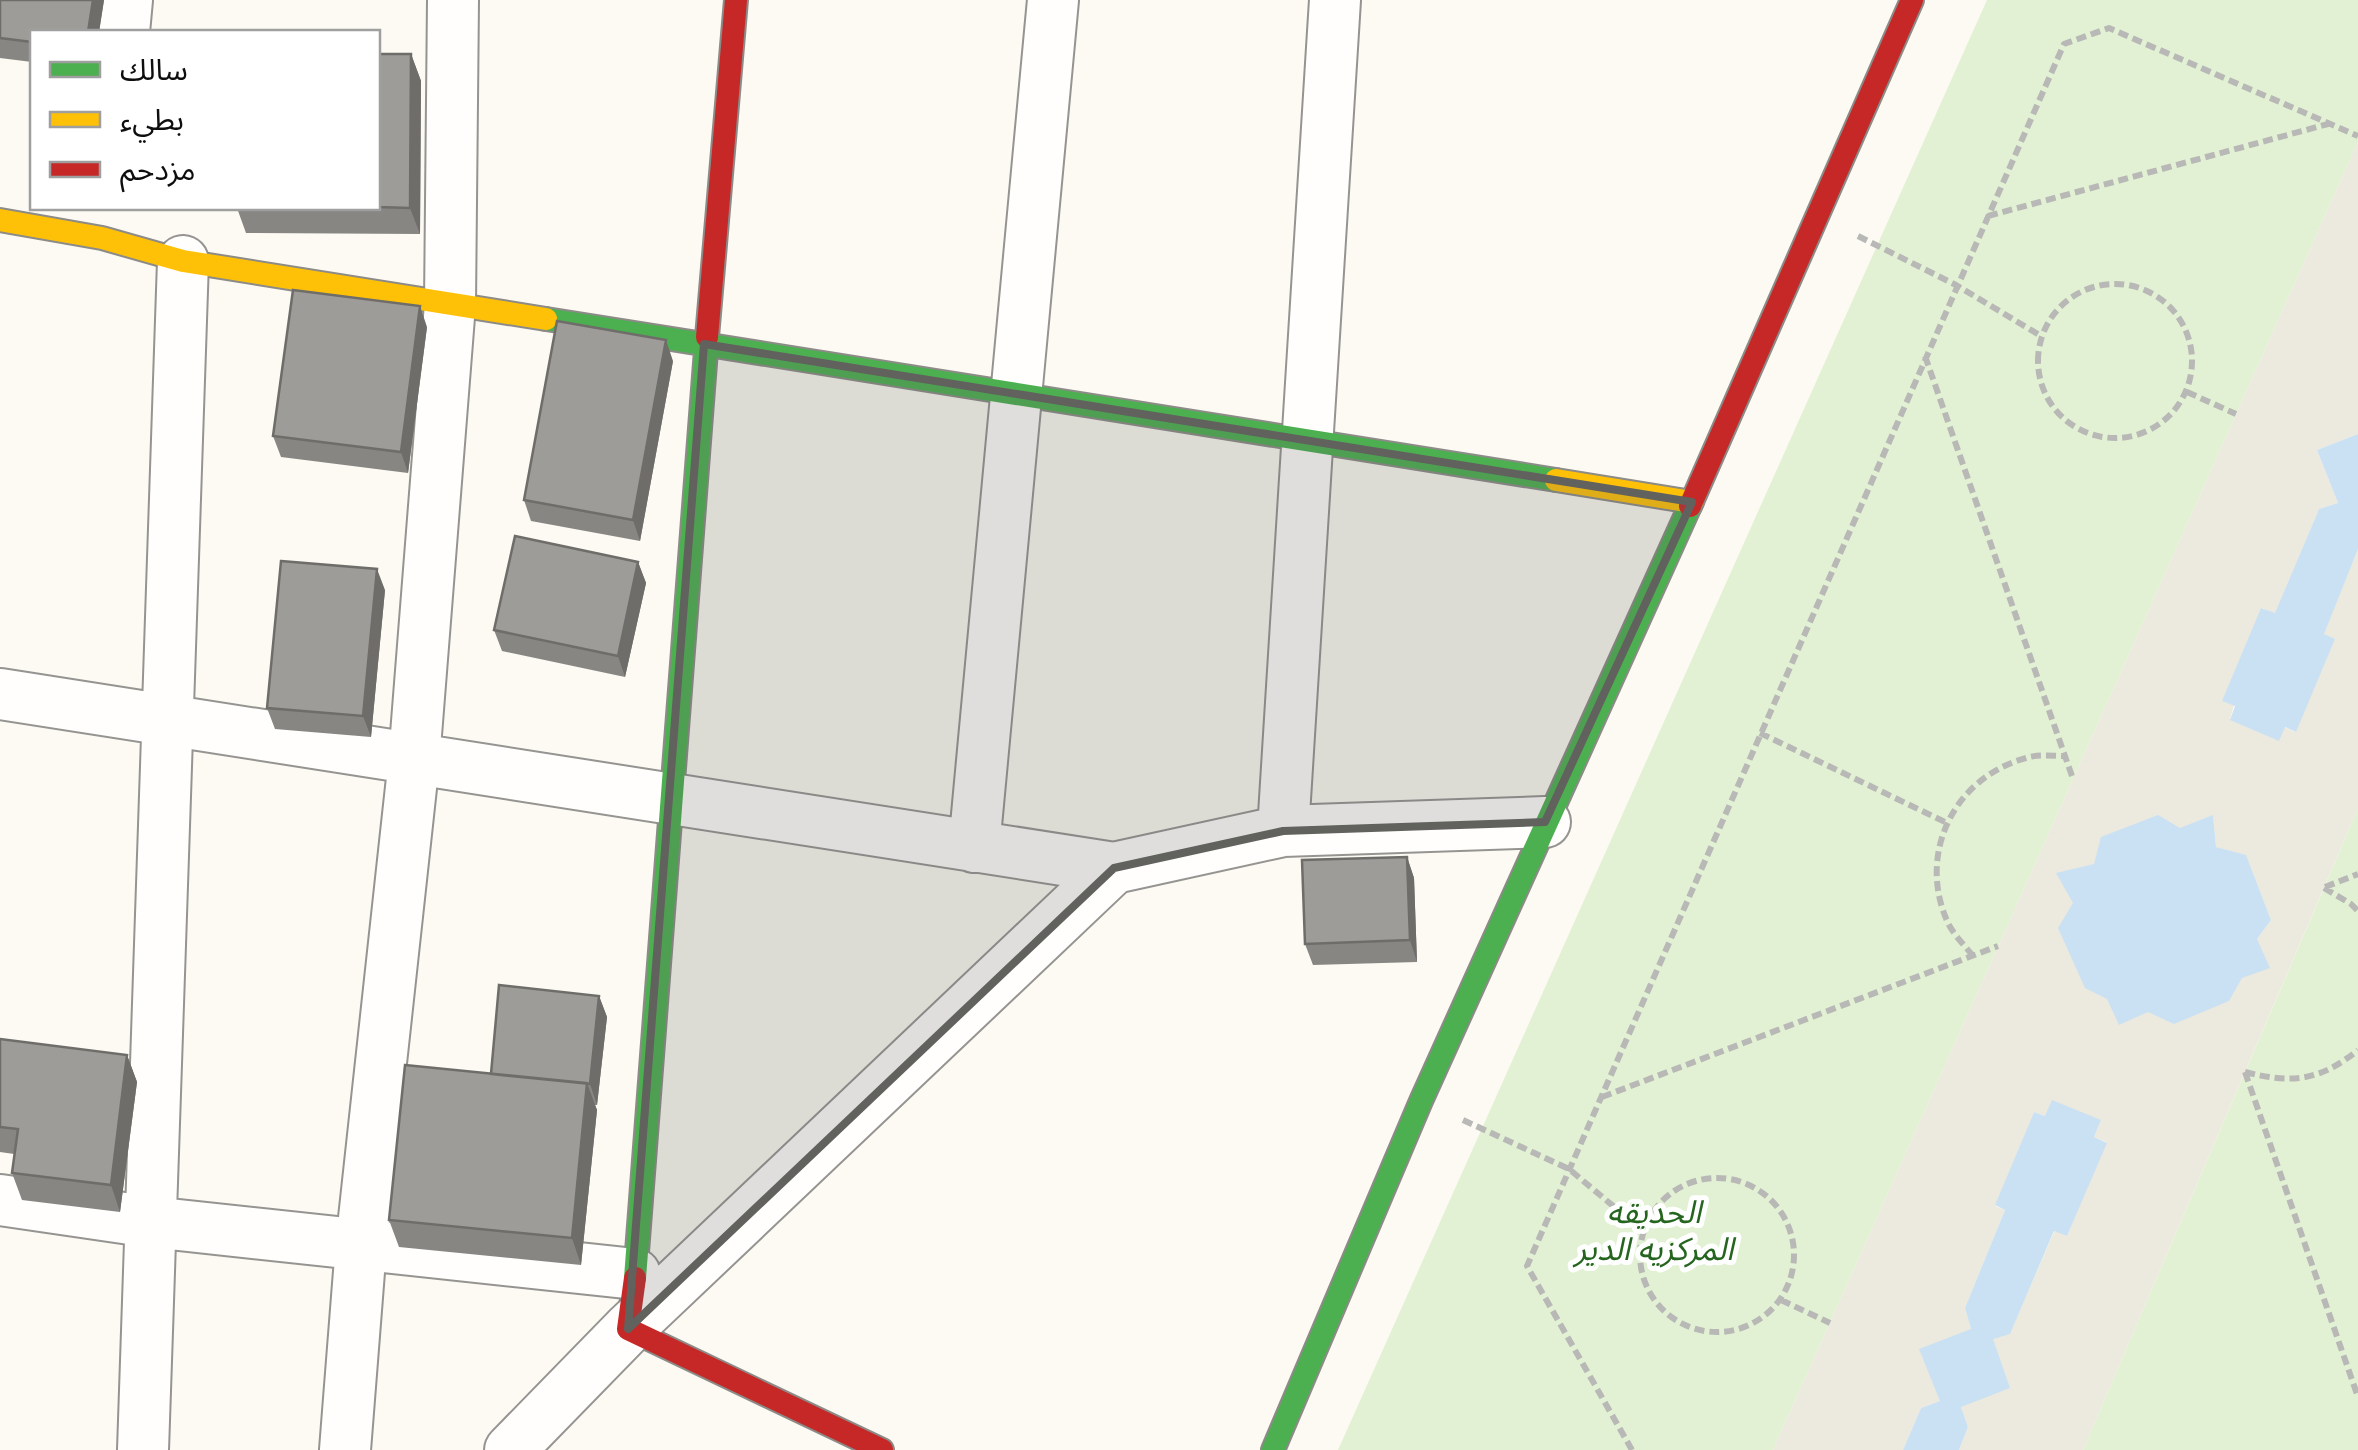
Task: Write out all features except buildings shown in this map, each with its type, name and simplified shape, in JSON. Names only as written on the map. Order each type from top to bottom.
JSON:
[{"type":"street","points":[[124,30],[127,0]]},
{"type":"street","points":[[345,1450],[361,1246],[414,760],[450,304],[453,0]]},
{"type":"street","points":[[628,1329],[636,1274],[674,802],[704,344],[736,0]]},
{"type":"street","points":[[974,847],[1053,0]]},
{"type":"street","points":[[1283,832],[1335,0]]},
{"type":"street","points":[[1273,1450],[1420,1101],[1692,502],[1912,0]]},
{"type":"street","points":[[0,220],[104,222],[183,261],[1692,502]]},
{"type":"street","points":[[143,1450],[183,261]]},
{"type":"street","points":[[0,694],[1114,868],[1283,832],[1545,822]]},
{"type":"street","points":[[510,1450],[628,1329],[1114,868]]},
{"type":"street","points":[[0,1200],[151,1222],[636,1274]]},
{"type":"street","points":[[628,1329],[882,1450]]},
{"type":"path","points":[[1632,1450],[1527,1266],[2064,44],[2109,28],[2358,136]]},
{"type":"path","points":[[1987,216],[2328,124]]},
{"type":"path","points":[[1816,216],[1956,285],[2041,336]]},
{"type":"path","points":[[2119,284],[2143,288],[2165,301],[2181,320],[2190,343],[2193,368],[2187,392],[2172,414],[2151,430],[2126,438],[2100,437],[2075,428],[2055,411],[2042,388],[2037,362],[2041,336],[2053,314],[2071,296],[2094,286],[2119,284]]},
{"type":"path","points":[[1925,356],[2073,779]]},
{"type":"path","points":[[2187,392],[2236,414]]},
{"type":"path","points":[[1760,733],[1945,822]]},
{"type":"path","points":[[1973,956],[1950,928],[1938,894],[1936,857],[1945,822],[1966,792],[1994,770],[2028,756],[2065,756]]},
{"type":"path","points":[[2358,874],[2324,888],[2358,911]]},
{"type":"path","points":[[1600,1098],[1998,946]]},
{"type":"path","points":[[2358,1050],[2338,1066],[2308,1078],[2276,1080],[2245,1072],[2358,1397]]},
{"type":"path","points":[[1420,1101],[1569,1168],[1643,1230]]},
{"type":"path","points":[[1728,1178],[1753,1186],[1774,1202],[1789,1224],[1796,1250],[1792,1276],[1781,1300],[1764,1318],[1742,1329],[1718,1333],[1693,1329],[1672,1318],[1654,1301],[1643,1279],[1643,1230],[1657,1207],[1676,1190],[1701,1180],[1728,1178]]},
{"type":"path","points":[[1781,1300],[1830,1324]]},
{"type":"highlighted area","points":[[704,344],[1692,502],[1545,822],[1283,831],[1114,868],[628,1329]]},
{"type":"green space","name":"الحديقه المركزيه الدير","points":[[1987,0],[2358,0],[2358,142],[1773,1450],[1338,1450]]},
{"type":"green space","points":[[2358,808],[2358,1450],[2083,1450],[2324,888]]},
{"type":"shaded area","points":[[2358,142],[2358,434],[2317,450],[2338,503],[2319,509],[2275,614],[2262,608],[2230,719],[2278,740],[2284,727],[2295,732],[2334,639],[2323,634],[2358,549],[2358,808],[2083,1450],[1959,1450],[1968,1427],[1961,1407],[1993,1338],[2010,1333],[2055,1230],[2067,1236],[2106,1142],[2094,1137],[2101,1120],[2034,1112],[1995,1206],[2005,1210],[1965,1308],[1971,1329],[1940,1401],[1921,1408],[1903,1450],[1773,1450]],"holes":[[[2213,816],[2216,847],[2246,856],[2271,920],[2257,939],[2073,903],[2094,864]]]},
{"type":"water","points":[[2358,434],[2358,549],[2324,634],[2335,639],[2296,732],[2285,727],[2279,741],[2230,720],[2235,706],[2222,701],[2261,608],[2275,613],[2319,509],[2338,503],[2317,450]]},
{"type":"water","points":[[2158,815],[2180,828],[2213,815],[2216,847],[2246,855],[2271,920],[2257,939],[2270,968],[2242,978],[2229,1001],[2174,1024],[2148,1012],[2119,1025],[2107,999],[2085,988],[2058,928],[2073,903],[2056,873],[2094,864],[2101,837]]},
{"type":"water","points":[[2052,1100],[2101,1120],[2094,1137],[2107,1143],[2067,1236],[2054,1231],[2010,1334],[1993,1339],[2010,1388],[1961,1407],[1968,1427],[1959,1450],[1903,1450],[1921,1408],[1940,1401],[1919,1349],[1971,1329],[1965,1308],[2005,1210],[1995,1205],[2034,1112],[2045,1116]]},
{"type":"traffic: fast","points":[[546,319],[1556,480]]},
{"type":"traffic: fast","points":[[635,1278],[707,337]]},
{"type":"traffic: fast","points":[[1273,1450],[1421,1101],[1690,506]]},
{"type":"traffic: slow","points":[[0,220],[102,238],[183,261],[546,319]]},
{"type":"traffic: slow","points":[[1556,480],[1692,502]]},
{"type":"traffic: jam","points":[[707,337],[736,0]]},
{"type":"traffic: jam","points":[[1690,506],[1912,0]]},
{"type":"traffic: jam","points":[[635,1278],[628,1329],[882,1450]]}]
